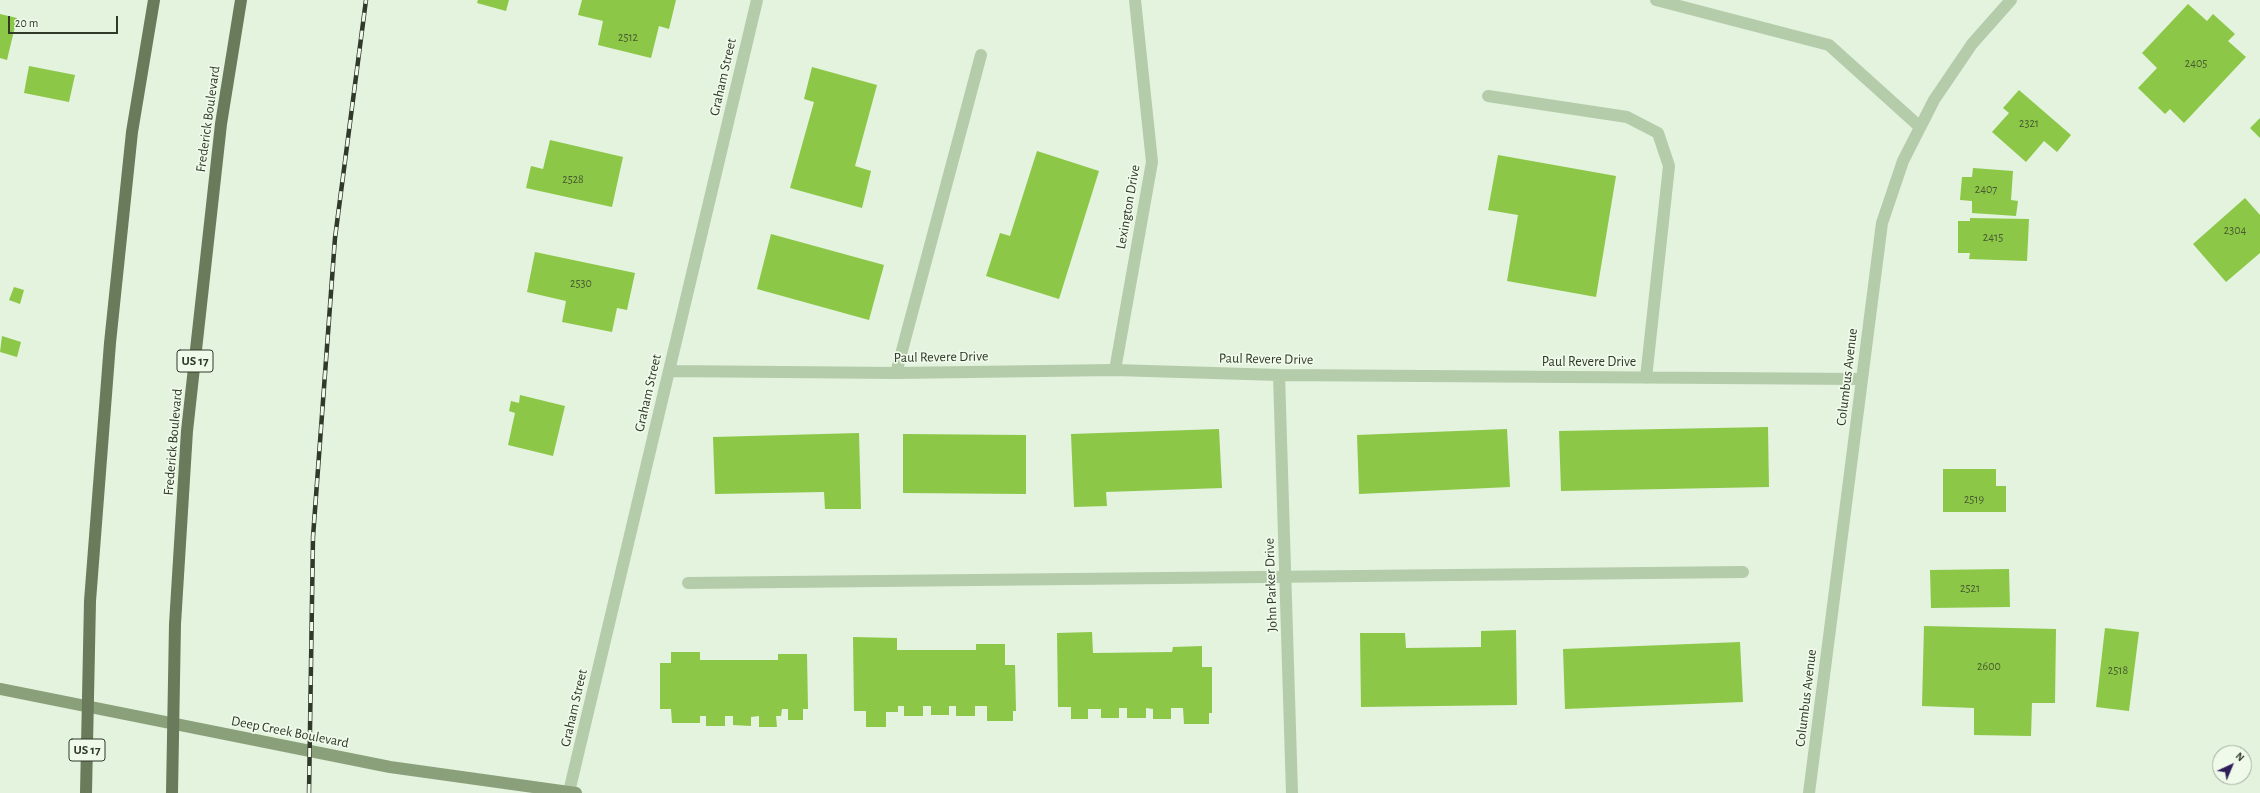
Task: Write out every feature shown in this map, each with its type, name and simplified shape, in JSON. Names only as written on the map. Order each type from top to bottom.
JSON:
[{"type":"main road","name":"US 17","points":[[86,793],[90,601],[110,343],[132,132],[154,0]]},
{"type":"main road","name":"Frederick Boulevard","points":[[172,793],[176,624],[187,431],[221,124],[241,0]]},
{"type":"street","name":"Graham Street","points":[[569,792],[757,0]]},
{"type":"street","name":"Lexington Drive","points":[[1115,370],[1152,162],[1135,0]]},
{"type":"street","points":[[1656,0],[1829,45],[1920,127]]},
{"type":"street","name":"Columbus Avenue","points":[[1809,793],[1882,223],[1903,162],[1934,100],[1972,44],[2011,0]]},
{"type":"street","points":[[896,373],[981,55]]},
{"type":"street","points":[[1488,96],[1627,117],[1658,133],[1669,166],[1646,378]]},
{"type":"street","name":"Paul Revere Drive","points":[[669,371],[896,373],[1115,370],[1279,375],[1862,379]]},
{"type":"street","name":"John Parker Drive","points":[[1279,375],[1292,793]]},
{"type":"street","points":[[688,583],[1744,572]]},
{"type":"street","name":"Deep Creek Boulevard","points":[[0,689],[390,767],[576,793]]},
{"type":"building","points":[[478,0],[509,0],[506,11],[477,3]]},
{"type":"building","points":[[582,0],[676,0],[669,29],[659,26],[651,58],[598,45],[603,21],[578,15]]},
{"type":"building","points":[[2188,4],[2207,21],[2213,14],[2235,34],[2228,41],[2246,57],[2184,123],[2170,109],[2165,114],[2138,88],[2157,68],[2142,53]]},
{"type":"building","points":[[0,14],[17,18],[7,60],[0,58]]},
{"type":"building","points":[[29,66],[75,75],[69,102],[24,93]]},
{"type":"building","points":[[812,67],[877,85],[855,166],[871,171],[862,208],[790,188],[814,102],[804,99]]},
{"type":"building","points":[[2019,90],[2071,135],[2057,152],[2044,141],[2026,162],[1992,132],[2009,113],[2003,108]]},
{"type":"building","points":[[2260,118],[2260,138],[2250,128]]},
{"type":"building","points":[[550,140],[623,157],[612,207],[526,188],[531,166],[543,169]]},
{"type":"building","points":[[1037,151],[1099,171],[1059,299],[986,276],[1000,233],[1010,236]]},
{"type":"building","points":[[1498,155],[1616,176],[1596,297],[1507,281],[1518,215],[1488,210]]},
{"type":"building","points":[[1973,168],[2013,171],[2011,200],[2018,201],[2016,216],[1972,213],[1972,201],[1960,200],[1962,177],[1972,177]]},
{"type":"building","points":[[2245,198],[2260,215],[2260,253],[2226,282],[2193,244]]},
{"type":"building","points":[[1970,218],[2029,219],[2027,261],[1969,259],[1970,253],[1958,253],[1958,221],[1970,221]]},
{"type":"building","points":[[771,234],[884,265],[869,320],[757,289]]},
{"type":"building","points":[[535,252],[635,273],[627,310],[617,308],[612,332],[562,322],[566,301],[527,292]]},
{"type":"building","points":[[14,287],[24,290],[20,304],[9,300]]},
{"type":"building","points":[[2,336],[21,342],[17,357],[0,352]]},
{"type":"building","points":[[520,395],[565,406],[553,456],[508,445],[515,413],[509,411],[511,401],[519,403]]},
{"type":"building","points":[[1768,427],[1769,487],[1561,491],[1559,431]]},
{"type":"building","points":[[1219,429],[1222,488],[1106,492],[1107,506],[1074,507],[1071,434]]},
{"type":"building","points":[[1507,429],[1510,487],[1359,494],[1357,435]]},
{"type":"building","points":[[859,433],[861,509],[825,509],[824,492],[715,494],[713,437]]},
{"type":"building","points":[[903,434],[1026,435],[1026,494],[903,493]]},
{"type":"building","points":[[1943,469],[1996,469],[1996,486],[2006,486],[2006,512],[1943,512]]},
{"type":"building","points":[[2009,569],[2010,607],[1931,608],[1930,570]]},
{"type":"building","points":[[1924,626],[2056,629],[2055,703],[2032,703],[2031,736],[1974,735],[1974,708],[1922,706]]},
{"type":"building","points":[[2105,628],[2139,632],[2129,711],[2096,707]]},
{"type":"building","points":[[1516,630],[1517,705],[1361,707],[1360,633],[1405,633],[1406,648],[1481,647],[1481,631]]},
{"type":"building","points":[[1092,632],[1093,653],[1172,652],[1173,647],[1202,646],[1202,667],[1212,667],[1212,713],[1209,713],[1209,724],[1184,724],[1183,708],[1171,708],[1171,719],[1153,719],[1153,709],[1146,708],[1146,718],[1127,718],[1127,708],[1119,708],[1119,718],[1101,718],[1101,709],[1088,709],[1088,719],[1071,719],[1071,707],[1058,707],[1057,633]]},
{"type":"building","points":[[853,637],[897,638],[897,650],[976,650],[976,644],[1005,644],[1005,665],[1015,665],[1016,711],[1013,711],[1013,721],[987,721],[987,706],[975,706],[975,716],[956,716],[956,706],[949,706],[949,715],[931,715],[931,706],[923,706],[923,716],[904,716],[904,706],[898,706],[898,712],[886,712],[886,727],[866,727],[866,711],[854,711]]},
{"type":"building","points":[[1740,642],[1743,702],[1565,709],[1563,649]]},
{"type":"building","points":[[671,652],[700,652],[700,660],[778,660],[778,654],[807,654],[808,709],[803,709],[803,720],[788,720],[788,709],[782,709],[781,716],[776,716],[777,727],[759,727],[759,716],[751,717],[751,726],[733,725],[733,716],[725,716],[725,726],[706,726],[706,716],[700,716],[700,723],[672,723],[671,709],[660,709],[660,663],[671,663]]},
{"type":"railway","points":[[309,793],[313,537],[335,238],[366,0]]}]
